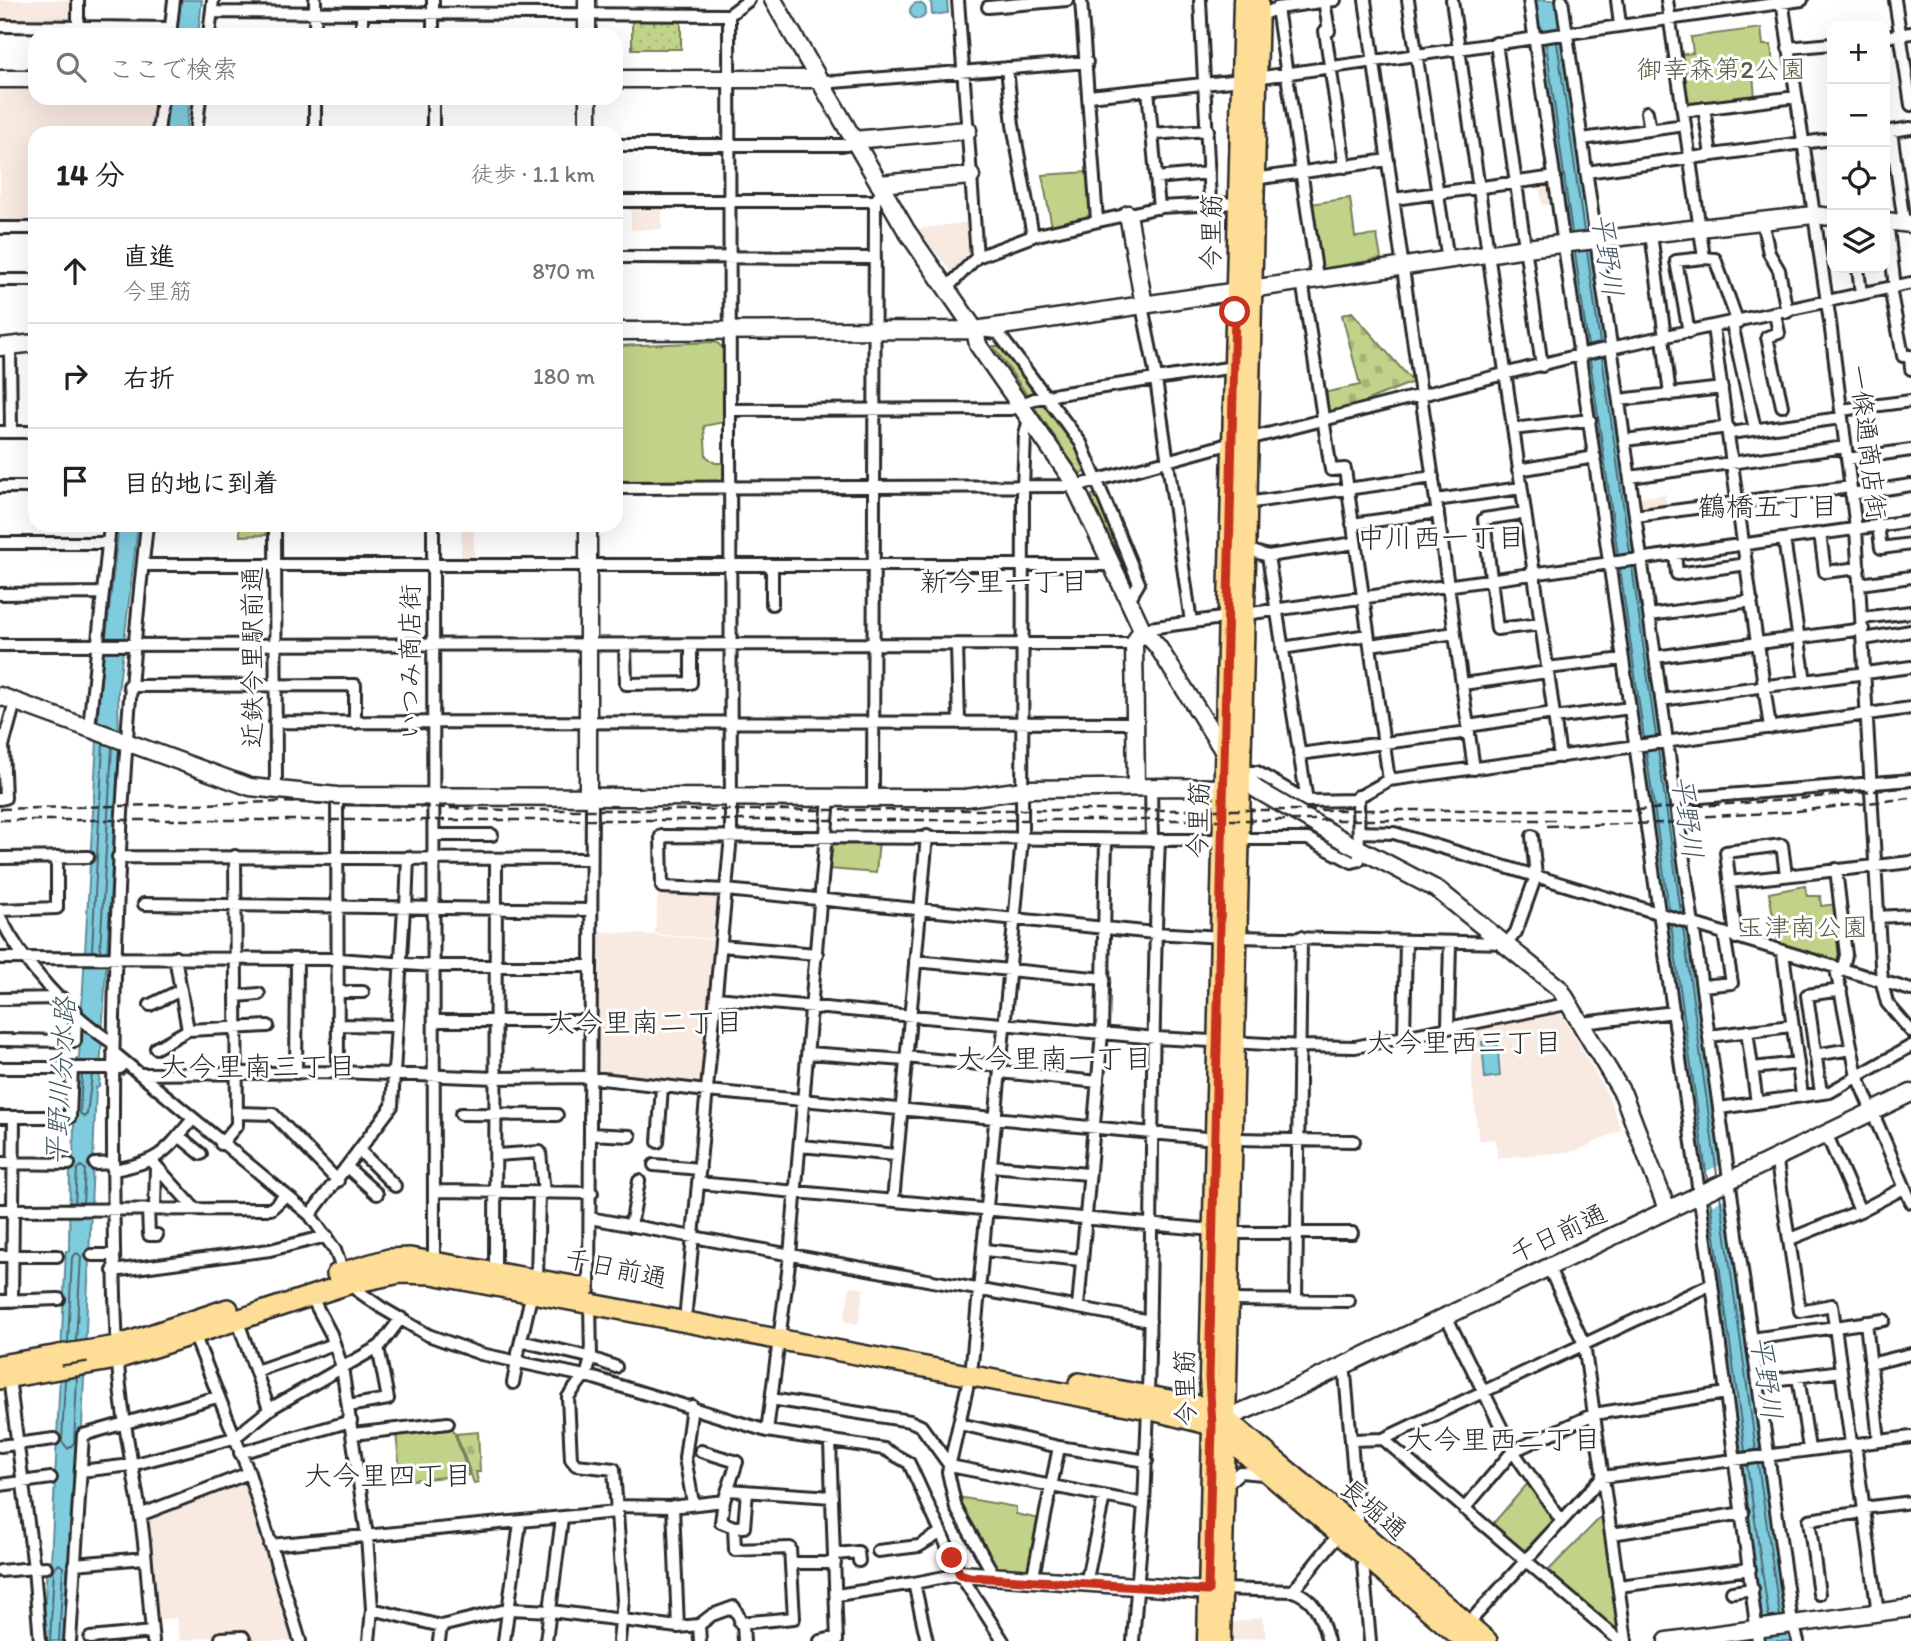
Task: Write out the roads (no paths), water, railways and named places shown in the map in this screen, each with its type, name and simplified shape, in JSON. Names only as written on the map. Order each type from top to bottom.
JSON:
[{"type":"highway","name":"千日前通","points":[[3,1374],[194,1334],[311,1296],[389,1259],[434,1260],[495,1270],[534,1285]]},
{"type":"highway","name":"千日前通","points":[[117,1352],[346,1278],[400,1273],[432,1274],[534,1285],[1148,1402],[1219,1422]]},
{"type":"highway","name":"千日前通","points":[[590,1296],[686,1310],[781,1334]]},
{"type":"highway","name":"長堀通","points":[[1219,1422],[1273,1478],[1461,1635],[1487,1641]]},
{"type":"highway","name":"長堀通","points":[[1219,1422],[1359,1530],[1461,1635]]},
{"type":"main road","name":"今里筋","points":[[1221,1641],[1215,1590],[1221,1232],[1232,839],[1225,788],[1237,615],[1246,549],[1246,503],[1235,443],[1254,178],[1243,0]]},
{"type":"main road","name":"今里筋","points":[[1232,839],[1242,797],[1234,367],[1244,289],[1237,203],[1259,8]]},
{"type":"main road","name":"今里筋","points":[[1207,1641],[1215,1590],[1224,1489],[1219,1422],[1228,1300],[1221,1232]]},
{"type":"street","points":[[78,0],[78,28]]},
{"type":"street","points":[[171,28],[174,0]]},
{"type":"street","points":[[210,28],[213,0]]},
{"type":"street","points":[[315,0],[315,28]]},
{"type":"street","points":[[433,0],[433,28]]},
{"type":"street","points":[[212,12],[362,14],[587,7],[729,15],[749,0]]},
{"type":"street","points":[[772,0],[854,141],[879,192],[947,288],[975,330],[978,345],[1026,409],[1076,486],[1129,600],[1138,636],[1135,723],[1143,787],[1156,840],[1156,1038],[1147,1461],[1133,1641]]},
{"type":"street","points":[[958,0],[977,257]]},
{"type":"street","points":[[988,6],[1067,0]]},
{"type":"street","points":[[1081,0],[1097,220]]},
{"type":"street","points":[[1200,0],[1210,202]]},
{"type":"street","points":[[1365,0],[1474,769]]},
{"type":"street","points":[[1408,0],[1447,260]]},
{"type":"street","points":[[1452,0],[1560,757]]},
{"type":"street","points":[[1529,0],[1661,916],[1759,1633]]},
{"type":"street","points":[[1562,0],[1767,1454],[1792,1624],[1798,1641]]},
{"type":"street","points":[[1617,0],[1620,25]]},
{"type":"street","points":[[1667,0],[1704,258]]},
{"type":"street","points":[[1089,96],[1288,73],[1802,0]]},
{"type":"street","points":[[1895,0],[1906,34],[1911,105]]},
{"type":"street","points":[[1259,8],[1328,1],[1330,66],[1345,167]]},
{"type":"street","name":"一條通商店街","points":[[1782,1],[1856,529],[1882,984]]},
{"type":"street","points":[[587,7],[587,28]]},
{"type":"street","points":[[1277,8],[1301,174],[1323,421],[1331,470],[1345,469],[1389,780]]},
{"type":"street","points":[[362,14],[362,28]]},
{"type":"street","points":[[686,1310],[731,836],[729,15]]},
{"type":"street","points":[[0,26],[31,28]]},
{"type":"street","points":[[1496,43],[1542,366]]},
{"type":"street","points":[[1788,48],[1827,44]]},
{"type":"street","points":[[623,79],[817,79],[833,82],[1087,62]]},
{"type":"street","points":[[1007,68],[1013,125],[1033,236]]},
{"type":"street","points":[[0,79],[28,79]]},
{"type":"street","points":[[1148,90],[1159,208]]},
{"type":"street","points":[[1683,111],[1796,97]]},
{"type":"street","points":[[159,126],[161,105]]},
{"type":"street","points":[[197,126],[199,105]]},
{"type":"street","points":[[315,105],[315,126]]},
{"type":"street","points":[[433,105],[433,126]]},
{"type":"street","points":[[587,105],[588,126]]},
{"type":"street","points":[[1704,108],[1711,155]]},
{"type":"street","points":[[1647,112],[1650,130]]},
{"type":"street","points":[[1582,139],[1685,125]]},
{"type":"street","points":[[1890,131],[1911,128]]},
{"type":"street","points":[[623,145],[847,145],[854,141],[968,130]]},
{"type":"street","points":[[1152,134],[1208,130]]},
{"type":"street","points":[[1586,172],[1827,140]]},
{"type":"street","points":[[1890,141],[1907,223]]},
{"type":"street","points":[[1254,178],[1301,174],[1388,160]]},
{"type":"street","points":[[1156,178],[1209,173]]},
{"type":"street","points":[[623,201],[730,202],[879,192],[971,176]]},
{"type":"street","points":[[1394,200],[1555,177]]},
{"type":"street","points":[[873,798],[875,258],[879,192]]},
{"type":"street","points":[[947,288],[977,257],[1033,236],[1159,208],[1210,202],[1237,203]]},
{"type":"street","points":[[1128,214],[1191,622]]},
{"type":"street","points":[[975,330],[1526,248],[1813,215],[1827,216]]},
{"type":"street","points":[[1762,221],[1769,253],[1779,270],[1787,312]]},
{"type":"street","points":[[0,228],[28,228]]},
{"type":"street","points":[[1651,234],[1670,394]]},
{"type":"street","points":[[623,257],[875,258]]},
{"type":"street","points":[[1689,332],[1676,261],[1715,259],[1735,324],[1755,429]]},
{"type":"street","points":[[1890,266],[1903,356],[1909,356],[1911,369]]},
{"type":"street","points":[[1859,273],[1861,294]]},
{"type":"street","points":[[0,280],[28,279]]},
{"type":"street","points":[[623,488],[1076,486],[1167,460],[1581,355],[1735,324],[1911,283]]},
{"type":"street","points":[[1775,314],[1779,333],[1767,337],[1782,407]]},
{"type":"street","points":[[1713,327],[1770,728]]},
{"type":"street","points":[[623,331],[998,332],[1081,443],[1099,480],[1139,583],[1129,600]]},
{"type":"street","points":[[28,344],[5,347],[5,432],[28,432]]},
{"type":"street","points":[[730,410],[1026,409],[1046,397],[1234,367]]},
{"type":"street","points":[[1619,400],[1723,388]]},
{"type":"street","points":[[1625,440],[1755,429],[1911,401]]},
{"type":"street","points":[[996,1579],[956,1508],[948,1472],[971,1369],[981,1291],[1022,839],[1023,488],[1026,409]]},
{"type":"street","points":[[1513,429],[1590,420]]},
{"type":"street","points":[[1630,477],[1845,447]]},
{"type":"street","points":[[1847,459],[1911,450]]},
{"type":"street","points":[[1518,470],[1595,457]]},
{"type":"street","points":[[1246,503],[1433,477]]},
{"type":"street","points":[[1636,516],[1911,485]]},
{"type":"street","points":[[0,487],[28,487]]},
{"type":"street","points":[[1436,499],[1521,488]]},
{"type":"street","points":[[1352,524],[1438,512]]},
{"type":"street","points":[[1524,513],[1484,519],[1497,629],[1541,624]]},
{"type":"street","points":[[0,645],[1024,645],[1138,636],[1191,622],[1237,615],[1911,520]]},
{"type":"street","points":[[1878,525],[1881,548],[1911,544]]},
{"type":"street","points":[[90,728],[109,532]]},
{"type":"street","points":[[90,1638],[153,1636],[141,1515],[124,1425],[117,1352],[112,1209],[113,1068],[109,1044],[123,740],[130,686],[130,645],[146,532]]},
{"type":"street","name":"近鉄今里駅前通","points":[[275,532],[276,789]]},
{"type":"street","name":"いつみ商店街","points":[[433,532],[434,1260]]},
{"type":"street","points":[[588,532],[588,797],[592,803],[590,1357],[585,1376],[568,1398],[571,1459],[576,1465],[614,1469],[622,1619],[619,1641]]},
{"type":"street","points":[[1820,533],[1825,572],[1859,568]]},
{"type":"street","points":[[1784,539],[1805,681]]},
{"type":"street","points":[[0,543],[108,543]]},
{"type":"street","points":[[1246,549],[1268,556],[1355,543]]},
{"type":"street","points":[[1675,553],[1677,574],[1747,564]]},
{"type":"street","points":[[1268,556],[1307,801]]},
{"type":"street","points":[[143,565],[1112,565]]},
{"type":"street","points":[[772,566],[772,604]]},
{"type":"street","points":[[1860,584],[1911,577]]},
{"type":"street","points":[[0,594],[102,593]]},
{"type":"street","points":[[1650,615],[1752,601]]},
{"type":"street","points":[[1863,629],[1911,612]]},
{"type":"street","points":[[1655,657],[1863,629],[1911,631]]},
{"type":"street","points":[[1282,648],[1455,633]]},
{"type":"street","points":[[1138,636],[1158,647],[1226,755],[1256,789],[1359,840],[1438,890],[1539,969],[1571,1003],[1623,1094],[1667,1209]]},
{"type":"street","points":[[957,645],[959,723]]},
{"type":"street","points":[[625,646],[626,684],[691,683],[691,646]]},
{"type":"street","points":[[1463,684],[1623,659]]},
{"type":"street","points":[[1661,700],[1911,667]]},
{"type":"street","points":[[130,686],[355,685],[355,723]]},
{"type":"street","points":[[0,799],[5,798],[3,746],[7,699],[250,787],[337,796],[965,798],[1023,791],[1143,787],[1225,788],[1242,797]]},
{"type":"street","points":[[1299,754],[1553,716],[1630,708]]},
{"type":"street","points":[[1242,772],[1257,772],[1307,801],[1353,800],[1389,780],[1911,708]]},
{"type":"street","points":[[275,722],[1135,723]]},
{"type":"street","points":[[1676,799],[1911,780]]},
{"type":"street","points":[[337,796],[338,1072]]},
{"type":"street","points":[[1358,796],[1359,860],[1352,862],[1308,839],[661,836],[662,887],[726,890],[919,908],[1155,933],[1507,943]]},
{"type":"street","points":[[767,1431],[790,1256],[829,798]]},
{"type":"street","points":[[1359,840],[1394,833],[1882,984],[1911,989]]},
{"type":"street","points":[[434,835],[492,835]]},
{"type":"street","points":[[1507,943],[1516,932],[1536,876],[1532,835]]},
{"type":"street","points":[[893,1202],[927,836]]},
{"type":"street","points":[[1078,1307],[1102,1033],[1106,840]]},
{"type":"street","points":[[1736,938],[1726,852],[1782,845],[1786,874]]},
{"type":"street","points":[[0,858],[88,856]]},
{"type":"street","points":[[221,1144],[237,1125],[235,856]]},
{"type":"street","points":[[0,910],[57,908],[57,857]]},
{"type":"street","points":[[118,857],[592,859]]},
{"type":"street","points":[[310,1215],[348,1168],[392,1106],[408,857]]},
{"type":"street","points":[[495,1270],[498,910],[496,859]]},
{"type":"street","points":[[1729,882],[1911,862]]},
{"type":"street","points":[[1836,869],[1846,955],[1839,970],[1841,990],[1857,1076],[1911,1202]]},
{"type":"street","points":[[144,904],[434,910],[591,910]]},
{"type":"street","points":[[1878,917],[1911,915]]},
{"type":"street","points":[[0,917],[25,958],[62,998],[136,1071],[310,1215],[327,1236],[346,1278],[401,1318],[458,1347],[585,1376],[692,1406],[767,1431],[884,1449],[909,1463],[960,1574],[1003,1641]]},
{"type":"street","points":[[1702,986],[1732,982],[1724,934]]},
{"type":"street","points":[[1296,1300],[1301,937]]},
{"type":"street","points":[[1404,1036],[1406,941]]},
{"type":"street","points":[[1448,1026],[1450,943]]},
{"type":"street","points":[[721,946],[817,954]]},
{"type":"street","points":[[1783,953],[1802,1095]]},
{"type":"street","points":[[175,957],[188,1030]]},
{"type":"street","points":[[0,958],[338,959],[434,966],[591,966]]},
{"type":"street","points":[[296,959],[296,1073]]},
{"type":"street","points":[[915,961],[1104,979]]},
{"type":"street","points":[[1882,984],[1887,1003],[1911,1031]]},
{"type":"street","points":[[150,1005],[181,990]]},
{"type":"street","points":[[1821,1093],[1807,995],[1841,990]]},
{"type":"street","points":[[338,992],[363,992]]},
{"type":"street","points":[[237,996],[259,994]]},
{"type":"street","points":[[0,999],[62,998]]},
{"type":"street","points":[[716,998],[1227,1044],[1301,1046],[1355,1046],[1571,1003]]},
{"type":"street","points":[[1582,1023],[1674,1012]]},
{"type":"street","points":[[0,1040],[75,1041],[78,1014]]},
{"type":"street","points":[[434,1021],[590,1021]]},
{"type":"street","points":[[338,1025],[397,1026]]},
{"type":"street","points":[[1709,1036],[1811,1025]]},
{"type":"street","points":[[156,1048],[188,1030],[268,1026]]},
{"type":"street","points":[[1747,1031],[1757,1103]]},
{"type":"street","points":[[1720,1108],[1830,1092],[1911,1046]]},
{"type":"street","points":[[1815,1055],[1851,1049]]},
{"type":"street","points":[[808,1053],[905,1058],[1098,1082]]},
{"type":"street","points":[[1753,1068],[1798,1063]]},
{"type":"street","points":[[0,1117],[70,1117],[73,1067]]},
{"type":"street","points":[[0,1068],[113,1068],[237,1074],[338,1072],[585,1077],[591,1080],[662,1087],[1225,1139],[1353,1141]]},
{"type":"street","points":[[658,1142],[662,1087]]},
{"type":"street","name":"千日前通","points":[[1219,1422],[1263,1404],[1445,1314],[1911,1093]]},
{"type":"street","points":[[237,1113],[273,1114],[338,1181]]},
{"type":"street","points":[[461,1114],[557,1115]]},
{"type":"street","points":[[12,1301],[6,1256],[13,1210],[14,1117]]},
{"type":"street","points":[[95,1164],[113,1167],[154,1163],[192,1120]]},
{"type":"street","points":[[1826,1133],[1860,1211]]},
{"type":"street","points":[[590,1134],[630,1136]]},
{"type":"street","points":[[179,1136],[201,1154]]},
{"type":"street","points":[[800,1146],[897,1155]]},
{"type":"street","points":[[360,1152],[396,1186]]},
{"type":"street","points":[[497,1154],[540,1152],[541,1193],[534,1285],[513,1383]]},
{"type":"street","points":[[1776,1156],[1800,1311],[1832,1305],[1878,1613]]},
{"type":"street","points":[[0,1163],[69,1164]]},
{"type":"street","points":[[154,1163],[149,1234],[157,1235]]},
{"type":"street","points":[[154,1163],[195,1209]]},
{"type":"street","points":[[654,1165],[700,1169]]},
{"type":"street","points":[[992,1166],[1088,1174]]},
{"type":"street","points":[[348,1168],[377,1194]]},
{"type":"street","points":[[631,1226],[639,1181]]},
{"type":"street","points":[[698,1183],[1221,1232],[1352,1233]]},
{"type":"street","points":[[1790,1239],[1860,1211],[1904,1188]]},
{"type":"street","points":[[434,1191],[592,1193]]},
{"type":"street","points":[[0,1210],[271,1209],[285,1196]]},
{"type":"street","points":[[590,1218],[1150,1321]]},
{"type":"street","points":[[113,1270],[270,1250],[327,1236]]},
{"type":"street","points":[[984,1250],[1081,1260]]},
{"type":"street","points":[[92,1255],[113,1255]]},
{"type":"street","points":[[6,1256],[57,1256]]},
{"type":"street","points":[[1548,1266],[1584,1344],[1626,1641]]},
{"type":"street","points":[[1352,1440],[1382,1439],[1712,1284]]},
{"type":"street","points":[[311,1296],[342,1367],[367,1536],[372,1609],[369,1641]]},
{"type":"street","points":[[0,1301],[59,1299]]},
{"type":"street","points":[[1228,1300],[1349,1301]]},
{"type":"street","points":[[1445,1314],[1513,1451],[1561,1520]]},
{"type":"street","points":[[80,1471],[131,1465],[234,1438],[269,1409],[378,1347],[401,1318]]},
{"type":"street","points":[[237,1319],[269,1409]]},
{"type":"street","points":[[1752,1339],[1884,1320]]},
{"type":"street","points":[[1866,1322],[1879,1441]]},
{"type":"street","points":[[194,1334],[248,1473],[300,1641]]},
{"type":"street","points":[[521,1341],[590,1357],[616,1367]]},
{"type":"street","points":[[256,1371],[334,1344]]},
{"type":"street","points":[[348,1406],[388,1399],[378,1347]]},
{"type":"street","points":[[1870,1364],[1911,1354]]},
{"type":"street","points":[[1344,1363],[1359,1530]]},
{"type":"street","points":[[1758,1382],[1841,1371]]},
{"type":"street","points":[[3,1374],[40,1567],[40,1641]]},
{"type":"street","points":[[1798,1376],[1809,1449]]},
{"type":"street","points":[[1464,1509],[1513,1451],[1594,1414],[1727,1393]]},
{"type":"street","points":[[70,1641],[83,1435],[217,1397]]},
{"type":"street","points":[[771,1399],[910,1421],[921,1426],[950,1466],[1144,1504]]},
{"type":"street","points":[[692,1406],[684,1458],[693,1503]]},
{"type":"street","points":[[240,1452],[351,1421]]},
{"type":"street","points":[[353,1434],[448,1423]]},
{"type":"street","points":[[960,1424],[1059,1447],[1147,1461]]},
{"type":"street","points":[[1461,1635],[1524,1560],[1602,1477],[1911,1437]]},
{"type":"street","points":[[0,1446],[54,1438]]},
{"type":"street","points":[[1382,1439],[1620,1641]]},
{"type":"street","points":[[820,1641],[837,1639],[830,1442]]},
{"type":"street","points":[[1032,1581],[1059,1447]]},
{"type":"street","points":[[701,1451],[737,1462],[726,1495],[721,1522],[734,1527],[744,1527],[747,1492]]},
{"type":"street","points":[[1224,1489],[1230,1478],[1240,1472],[1253,1471],[1273,1478]]},
{"type":"street","points":[[141,1515],[248,1473]]},
{"type":"street","points":[[0,1485],[51,1478]]},
{"type":"street","points":[[270,1545],[520,1523],[616,1509],[673,1506],[747,1492],[832,1497]]},
{"type":"street","points":[[1086,1584],[1104,1496]]},
{"type":"street","points":[[1819,1594],[1809,1520],[1911,1502]]},
{"type":"street","points":[[673,1506],[678,1627]]},
{"type":"street","points":[[1612,1534],[1742,1513]]},
{"type":"street","points":[[546,1641],[562,1518]]},
{"type":"street","points":[[504,1641],[520,1523]]},
{"type":"street","points":[[734,1527],[735,1550],[790,1548],[791,1563],[794,1618],[740,1623]]},
{"type":"street","points":[[878,1551],[919,1546],[940,1533]]},
{"type":"street","points":[[1293,1591],[1339,1534]]},
{"type":"street","points":[[791,1563],[835,1558],[858,1552],[859,1560]]},
{"type":"street","points":[[74,1564],[145,1558]]},
{"type":"street","points":[[1367,1558],[1363,1563],[1370,1641]]},
{"type":"street","points":[[0,1571],[40,1567]]},
{"type":"street","points":[[1619,1586],[1750,1569]]},
{"type":"street","points":[[837,1595],[960,1574],[996,1579],[1137,1587],[1293,1591],[1315,1604],[1328,1641]]},
{"type":"street","points":[[914,1583],[927,1641]]},
{"type":"street","points":[[1732,1592],[1753,1589]]},
{"type":"street","points":[[372,1609],[441,1626],[510,1609],[551,1611],[678,1627],[699,1625],[712,1615],[734,1607],[744,1641]]},
{"type":"street","points":[[1667,1641],[1759,1633],[1792,1624],[1911,1608]]},
{"type":"street","points":[[699,1625],[700,1641]]},
{"type":"street","points":[[439,1641],[441,1626]]},
{"type":"street","points":[[221,1641],[221,1638],[243,1637],[245,1641]]},
{"type":"water","points":[[180,0],[202,0],[199,28],[176,28]]},
{"type":"water","points":[[931,0],[947,0],[948,13],[932,15]]},
{"type":"water","points":[[1532,0],[1559,0],[1790,1641],[1765,1641]]},
{"type":"water","points":[[915,3],[921,3],[926,11],[924,17],[915,19],[910,14],[910,8]]},
{"type":"water","points":[[166,105],[189,105],[187,126],[164,126]]},
{"type":"water","name":"平野川分水路","points":[[118,532],[137,532],[118,692],[119,749],[99,1087],[96,1088],[81,1450],[76,1451],[66,1641],[43,1641],[47,1562],[51,1562],[66,1251],[69,1251],[70,1166],[73,1162],[76,1059],[79,1058],[100,688]]},
{"type":"water","points":[[1497,1041],[1500,1076],[1485,1078],[1482,1042]]},
{"type":"railway","points":[[0,809],[277,802],[507,810],[1638,810],[1788,800],[1911,787]]},
{"type":"railway","points":[[1691,817],[1789,812],[1911,798]]},
{"type":"railway","points":[[0,820],[1559,820]]},
{"type":"railway","points":[[1547,826],[1701,822]]},
{"type":"district","name":"鶴橋五丁目","points":[[1768,506]]},
{"type":"district","name":"中川西一丁目","points":[[1441,537]]},
{"type":"district","name":"新今里一丁目","points":[[1004,581]]},
{"type":"district","name":"大今里南二丁目","points":[[645,1022]]},
{"type":"district","name":"大今里西三丁目","points":[[1464,1042]]},
{"type":"district","name":"大今里南一丁目","points":[[1054,1058]]},
{"type":"district","name":"大今里南三丁目","points":[[258,1066]]},
{"type":"district","name":"大今里西二丁目","points":[[1503,1439]]},
{"type":"district","name":"大今里四丁目","points":[[388,1475]]},
{"type":"park label","name":"御幸森第2公園","points":[[1721,69]]},
{"type":"park label","name":"玉津南公園","points":[[1803,927]]},
{"type":"water label","name":"平野川","points":[[1608,255]]},
{"type":"water label","name":"平野川","points":[[1688,817]]},
{"type":"water label","name":"平野川","points":[[1767,1378]]}]
